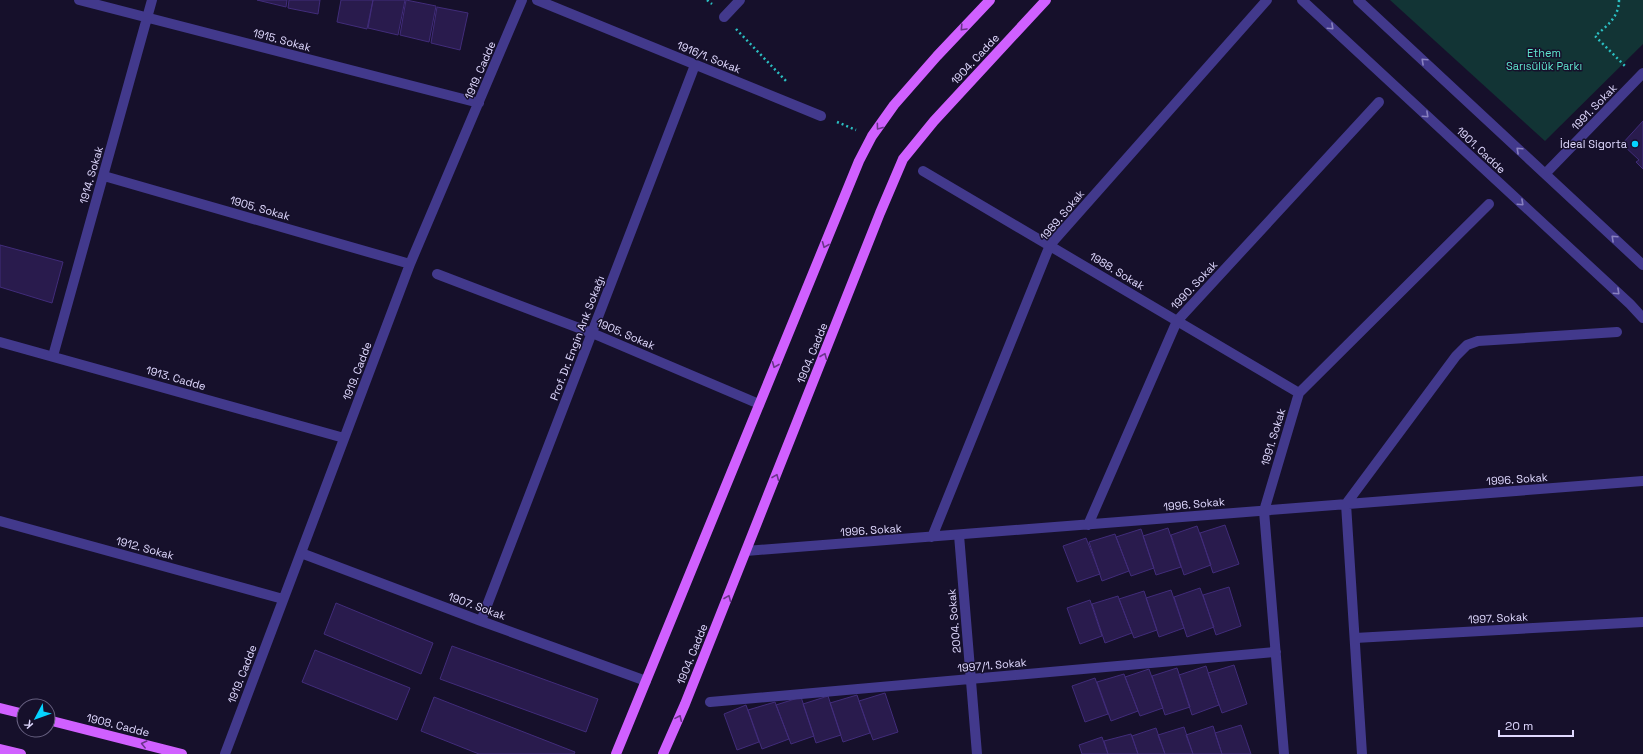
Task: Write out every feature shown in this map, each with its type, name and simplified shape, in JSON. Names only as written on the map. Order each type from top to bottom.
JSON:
[{"type":"main road","points":[[616,754],[859,161],[872,136],[894,105],[937,56],[990,0]]},
{"type":"main road","name":"1904. Cadde","points":[[663,754],[686,704],[874,228],[903,159],[934,120],[1046,0]]},
{"type":"main road","points":[[0,708],[16,712]]},
{"type":"main road","name":"1908. Cadde","points":[[56,722],[182,754]]},
{"type":"main road","points":[[0,749],[20,754]]},
{"type":"street","name":"1915. Sokak","points":[[79,0],[479,104]]},
{"type":"street","name":"1914. Sokak","points":[[53,356],[152,0]]},
{"type":"street","name":"1919. Cadde","points":[[225,754],[410,264],[522,0]]},
{"type":"street","name":"1916/1. Sokak","points":[[537,0],[821,116]]},
{"type":"street","points":[[724,17],[740,0]]},
{"type":"street","name":"1989. Sokak","points":[[932,537],[1050,245],[1267,0]]},
{"type":"street","name":"1901. Cadde","points":[[1302,0],[1630,304],[1643,318]]},
{"type":"street","points":[[1358,0],[1643,265]]},
{"type":"street","name":"Prof. Dr. Engin Arık Sokağı","points":[[481,621],[696,64]]},
{"type":"street","name":"1991. Sokak","points":[[1545,174],[1640,76]]},
{"type":"street","name":"1990. Sokak","points":[[1088,525],[1177,321],[1379,102]]},
{"type":"street","name":"1988. Sokak","points":[[923,171],[1299,393]]},
{"type":"street","name":"1905. Sokak","points":[[104,176],[410,264]]},
{"type":"street","name":"1991. Sokak","points":[[1284,754],[1264,510],[1299,393],[1489,204]]},
{"type":"street","name":"1905. Sokak","points":[[437,274],[592,333],[759,404]]},
{"type":"street","points":[[1362,754],[1346,504],[1456,356],[1467,345],[1478,341],[1617,332]]},
{"type":"street","name":"1913. Cadde","points":[[0,342],[344,438]]},
{"type":"street","name":"1996. Sokak","points":[[746,551],[1643,481]]},
{"type":"street","name":"1912. Sokak","points":[[0,521],[284,599]]},
{"type":"street","name":"2004. Sokak","points":[[959,535],[977,754]]},
{"type":"street","name":"1907. Sokak","points":[[301,553],[646,681]]},
{"type":"street","name":"1997. Sokak","points":[[1355,638],[1643,622]]},
{"type":"street","name":"1997/1. Sokak","points":[[710,702],[1276,652]]},
{"type":"path","points":[[707,0],[789,83]]},
{"type":"path","points":[[1619,0],[1619,6],[1613,20],[1595,36],[1640,76]]},
{"type":"path","points":[[821,116],[872,136]]},
{"type":"green space","name":"Ethem Sarısülük Parkı","points":[[1390,0],[1643,0],[1643,44],[1545,141]]},
{"type":"building","points":[[257,0],[287,0],[286,7]]},
{"type":"building","points":[[289,0],[320,0],[318,14],[288,8]]},
{"type":"building","points":[[341,0],[373,0],[367,29],[337,22]]},
{"type":"building","points":[[373,0],[405,0],[398,35],[368,28]]},
{"type":"building","points":[[406,0],[436,6],[429,42],[400,35]]},
{"type":"building","points":[[437,7],[468,13],[460,50],[431,43]]},
{"type":"building","points":[[1643,121],[1643,169],[1636,162],[1639,160],[1622,144]]},
{"type":"building","points":[[0,245],[63,262],[52,303],[0,287]]},
{"type":"building","points":[[1225,525],[1239,564],[1213,573],[1200,533]]},
{"type":"building","points":[[1197,526],[1211,565],[1184,575],[1171,535]]},
{"type":"building","points":[[1168,528],[1181,567],[1156,575],[1143,536]]},
{"type":"building","points":[[1141,529],[1154,568],[1131,576],[1116,537]]},
{"type":"building","points":[[1115,534],[1129,571],[1102,581],[1089,542]]},
{"type":"building","points":[[1086,538],[1100,574],[1077,582],[1063,546]]},
{"type":"building","points":[[1229,587],[1241,626],[1216,635],[1203,595]]},
{"type":"building","points":[[1200,588],[1214,627],[1187,637],[1174,597]]},
{"type":"building","points":[[1171,590],[1184,628],[1159,637],[1146,598]]},
{"type":"building","points":[[1144,591],[1157,630],[1134,638],[1119,599]]},
{"type":"building","points":[[1118,596],[1132,633],[1105,643],[1092,604]]},
{"type":"building","points":[[1090,600],[1102,636],[1080,644],[1067,608]]},
{"type":"building","points":[[336,603],[433,643],[421,674],[324,634]]},
{"type":"building","points":[[452,646],[598,699],[586,732],[440,679]]},
{"type":"building","points":[[315,650],[410,688],[397,720],[302,682]]},
{"type":"building","points":[[1234,665],[1247,704],[1222,713],[1208,673]]},
{"type":"building","points":[[1206,666],[1219,705],[1192,715],[1179,675]]},
{"type":"building","points":[[1177,668],[1190,707],[1165,715],[1152,676]]},
{"type":"building","points":[[1149,669],[1163,708],[1140,716],[1125,677]]},
{"type":"building","points":[[1124,674],[1138,711],[1111,721],[1097,682]]},
{"type":"building","points":[[1095,678],[1108,714],[1085,722],[1072,686]]},
{"type":"building","points":[[885,693],[898,732],[873,740],[859,701]]},
{"type":"building","points":[[857,695],[870,733],[843,742],[830,703]]},
{"type":"building","points":[[828,696],[841,735],[816,743],[803,704]]},
{"type":"building","points":[[434,697],[575,752],[574,754],[479,754],[421,731]]},
{"type":"building","points":[[801,697],[814,736],[791,744],[776,705]]},
{"type":"building","points":[[775,702],[789,739],[762,749],[748,710]]},
{"type":"building","points":[[746,705],[759,742],[737,750],[724,714]]},
{"type":"building","points":[[1241,725],[1251,754],[1222,754],[1215,733]]},
{"type":"building","points":[[1213,726],[1222,754],[1193,754],[1186,735]]},
{"type":"building","points":[[1184,727],[1193,754],[1165,754],[1158,735]]},
{"type":"building","points":[[1156,728],[1165,754],[1138,754],[1132,736]]},
{"type":"building","points":[[1131,734],[1138,754],[1108,754],[1104,741]]},
{"type":"building","points":[[1102,737],[1108,754],[1082,754],[1079,745]]},
{"type":"place","name":"İdeal Sigorta","points":[[1635,144]]}]
